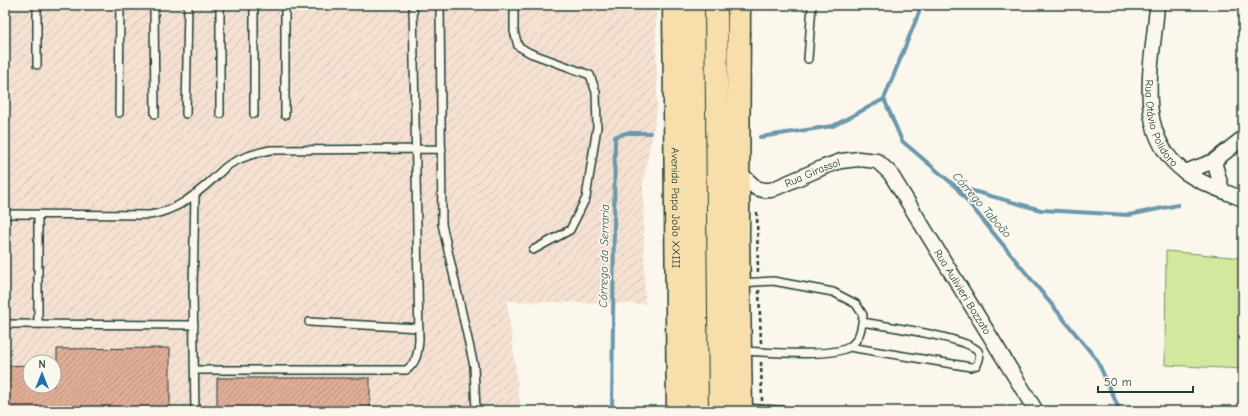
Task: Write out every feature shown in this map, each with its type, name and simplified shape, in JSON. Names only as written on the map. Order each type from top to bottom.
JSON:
[{"type":"main road","name":"Avenida Papa João XXIII","points":[[674,5],[678,411]]},
{"type":"main road","name":"Avenida Papa João XXIII","points":[[692,5],[697,411]]},
{"type":"main road","points":[[716,5],[729,281],[740,351],[741,409]]},
{"type":"main road","points":[[720,411],[738,171],[739,5]]},
{"type":"street","name":"Rua Otávio Polidoro","points":[[1157,5],[1149,73],[1151,114],[1156,133],[1164,150],[1177,166],[1186,172],[1243,199]]},
{"type":"street","points":[[1186,172],[1214,161],[1243,138]]},
{"type":"street","name":"Rua Girassol","points":[[738,171],[756,188],[763,190],[771,190],[824,167],[859,159],[877,162],[890,173]]},
{"type":"street","points":[[1214,161],[1222,190]]},
{"type":"street","name":"Rua Aulivieri Bozzato","points":[[890,173],[1036,411]]},
{"type":"lane","points":[[37,5],[37,65]]},
{"type":"lane","points":[[119,113],[120,5]]},
{"type":"lane","points":[[154,5],[155,114]]},
{"type":"lane","points":[[186,114],[188,5]]},
{"type":"lane","points":[[220,5],[220,114]]},
{"type":"lane","points":[[254,5],[254,114]]},
{"type":"lane","points":[[285,5],[285,115]]},
{"type":"lane","points":[[195,370],[406,370],[412,367],[415,361],[419,340],[413,5]]},
{"type":"lane","points":[[440,5],[442,224],[474,366],[476,411]]},
{"type":"lane","points":[[514,5],[514,31],[518,46],[530,53],[590,74],[596,92],[597,127],[586,198],[570,230],[533,250]]},
{"type":"lane","points":[[808,59],[812,5]]},
{"type":"lane","points":[[5,214],[150,215],[167,212],[195,194],[230,163],[251,154],[270,150],[442,149]]},
{"type":"lane","points":[[195,194],[195,411]]},
{"type":"lane","points":[[38,214],[38,324]]},
{"type":"lane","points":[[729,281],[773,281],[833,292],[856,304],[863,315],[861,333],[849,347]]},
{"type":"lane","points":[[309,322],[419,328]]},
{"type":"lane","points":[[740,351],[786,353],[834,352],[849,347],[971,367],[977,365],[980,356],[978,351],[960,341],[862,322]]},
{"type":"lane","points":[[5,324],[194,326]]},
{"type":"lane","points":[[741,409],[794,411]]},
{"type":"shaded area","points":[[5,5],[656,5],[657,109],[643,183],[645,304],[507,301],[521,411],[5,411]]},
{"type":"green space","points":[[1166,251],[1243,258],[1243,369],[1165,365]]},
{"type":"building","points":[[170,348],[170,411],[5,411],[5,366],[22,365],[22,394],[62,394],[62,354],[57,354],[57,349]]},
{"type":"building","points":[[217,378],[370,378],[370,411],[217,411]]},
{"type":"waterway","name":"Córrego Taboão","points":[[922,5],[884,99],[902,141],[955,186],[1097,360],[1120,411]]},
{"type":"waterway","name":"Córrego da Serraria","points":[[760,137],[833,126],[884,99]]},
{"type":"waterway","name":"Córrego da Serraria","points":[[612,411],[615,137],[626,133],[650,133]]},
{"type":"waterway","points":[[955,186],[1041,210],[1129,215],[1178,205]]}]
